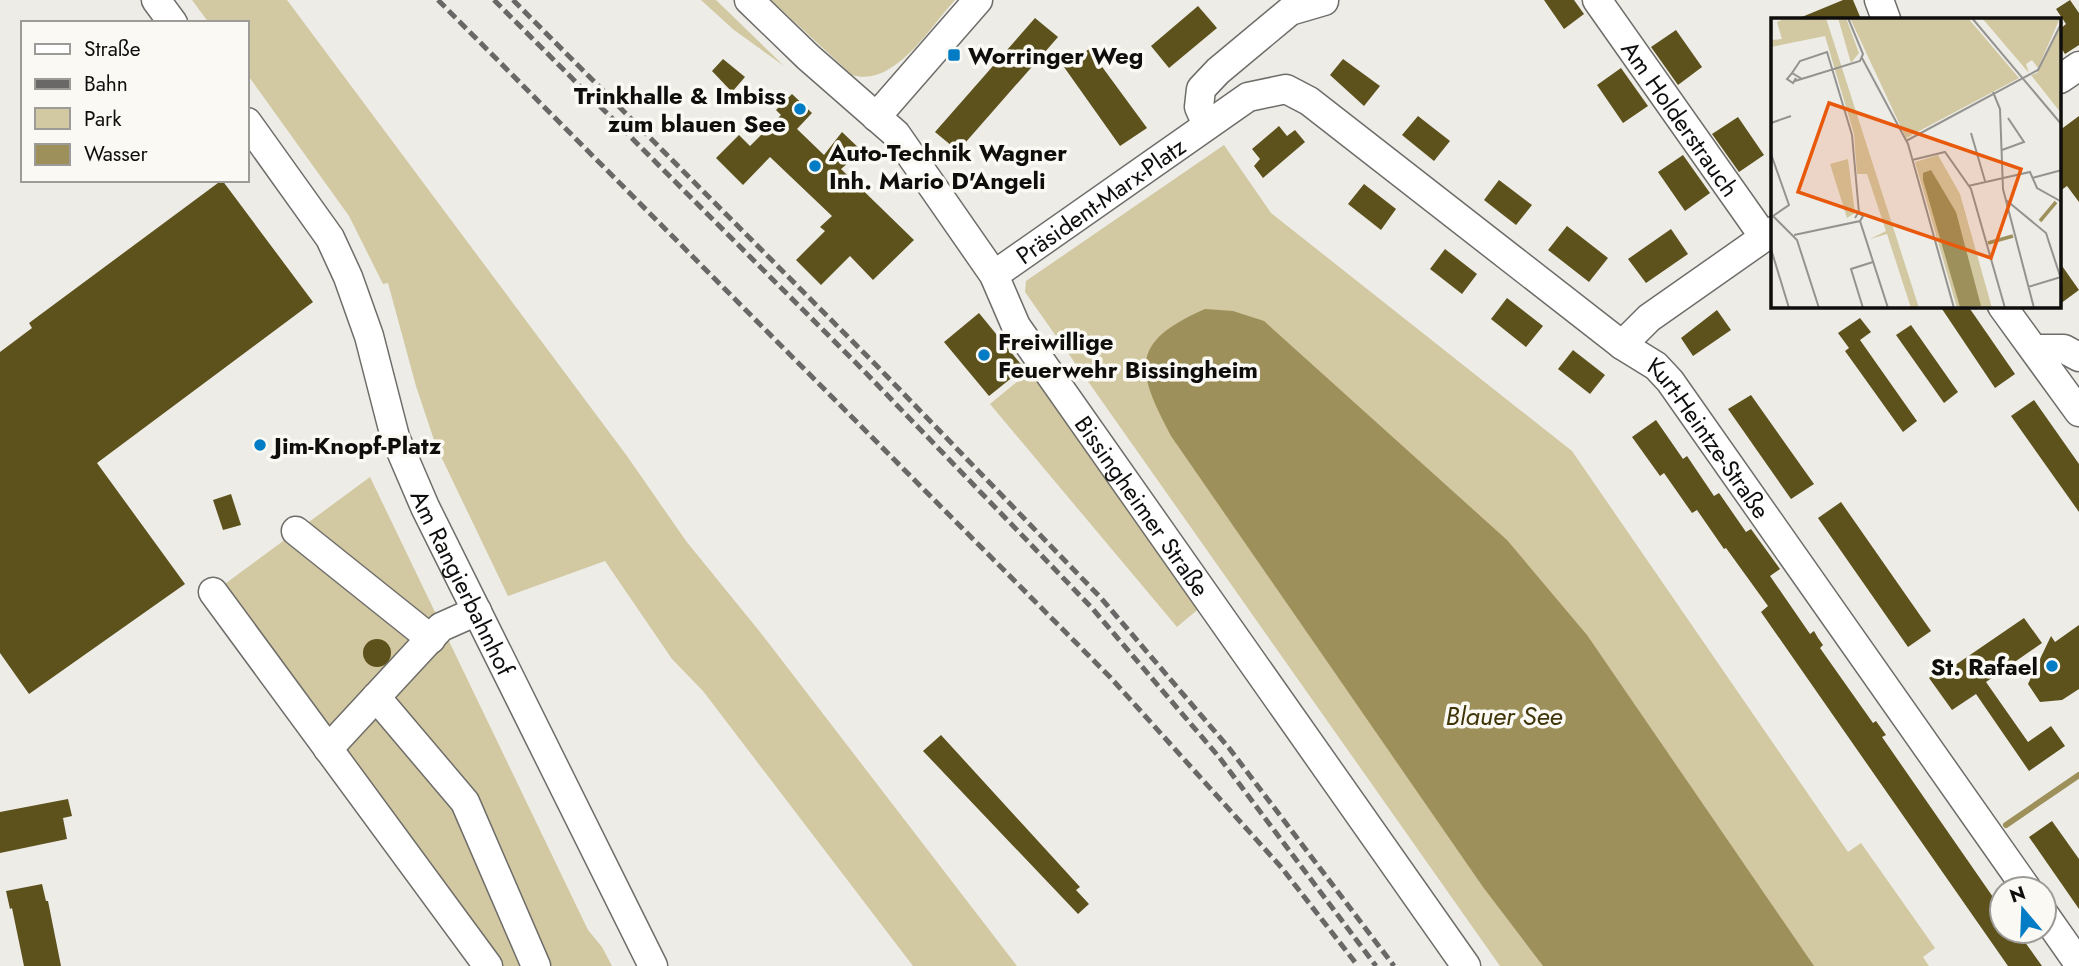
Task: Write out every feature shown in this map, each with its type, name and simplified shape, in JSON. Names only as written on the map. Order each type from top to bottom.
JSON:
[{"type":"street","points":[[156,0],[172,21]]},
{"type":"street","name":"Bissingheimer Straße","points":[[749,0],[897,134],[993,275],[1016,326],[1466,966]]},
{"type":"street","points":[[876,117],[978,0]]},
{"type":"street","name":"Am Holderstrauch","points":[[1597,0],[1768,234]]},
{"type":"street","points":[[1879,0],[1886,18]]},
{"type":"street","name":"Präsident-Marx-Platz","points":[[1207,125],[1199,107],[1201,89],[1218,71],[1290,11],[1324,1]]},
{"type":"street","points":[[2062,78],[2079,66]]},
{"type":"street","name":"Präsident-Marx-Platz","points":[[993,275],[1248,97],[1286,89]]},
{"type":"street","name":"Kurt-Heintze-Straße","points":[[1286,89],[1309,101],[1622,345],[1656,366],[1670,381],[2017,875]]},
{"type":"street","name":"Am Rangierbahnhof","points":[[248,123],[330,238],[348,277],[369,336],[395,437],[425,507],[653,966]]},
{"type":"street","points":[[1622,345],[1648,318],[1768,234]]},
{"type":"street","points":[[2004,308],[2036,349],[2079,412]]},
{"type":"street","points":[[2036,349],[2064,349],[2079,357]]},
{"type":"street","points":[[296,531],[431,639]]},
{"type":"street","points":[[213,592],[488,966]]},
{"type":"street","points":[[328,749],[441,627],[477,611]]},
{"type":"street","points":[[376,697],[466,802],[536,966]]},
{"type":"street","points":[[2058,934],[2079,964]]},
{"type":"street","points":[[661,966],[677,966]]},
{"type":"green space","points":[[192,0],[287,0],[627,456],[686,541],[760,632],[1017,966],[913,966],[703,691],[672,659],[605,561],[508,596],[436,446],[416,386],[388,283],[383,284],[349,216],[248,75],[248,21],[208,21]]},
{"type":"green space","points":[[701,0],[716,0],[784,66],[734,30]]},
{"type":"green space","points":[[771,0],[955,0],[909,53],[882,73],[867,77],[852,75]]},
{"type":"green space","points":[[1224,145],[1271,213],[1572,451],[1848,852],[1861,843],[1935,948],[1923,957],[1929,966],[1500,966],[1025,292],[1026,281]]},
{"type":"green space","points":[[1034,368],[1202,606],[1177,627],[990,404]]},
{"type":"green space","points":[[370,477],[588,930],[602,947],[612,966],[495,966],[218,589]]},
{"type":"water","name":"Blauer See","points":[[1205,309],[1233,311],[1264,321],[1507,540],[1587,635],[1814,966],[1543,966],[1483,887],[1171,436],[1151,394],[1146,376],[1146,361],[1151,347],[1162,334]]},
{"type":"building","points":[[1544,0],[1574,0],[1584,14],[1564,29]]},
{"type":"building","points":[[1843,0],[1853,0],[1861,18],[1799,18]]},
{"type":"building","points":[[2070,0],[2079,13],[2079,45],[2065,54],[2062,49],[2062,27],[2066,24],[2056,9]]},
{"type":"building","points":[[1198,6],[1217,28],[1169,68],[1151,46]]},
{"type":"building","points":[[1035,18],[1058,37],[958,151],[935,132]]},
{"type":"building","points":[[1676,30],[1702,67],[1678,85],[1651,47]]},
{"type":"building","points":[[1089,49],[1147,128],[1120,146],[1064,67]]},
{"type":"building","points":[[723,59],[745,77],[732,92],[712,71]]},
{"type":"building","points":[[1343,59],[1380,86],[1364,106],[1330,75]]},
{"type":"building","points":[[1621,68],[1648,106],[1623,123],[1597,85]]},
{"type":"building","points":[[792,94],[812,113],[797,129],[824,155],[842,132],[862,151],[841,169],[914,240],[873,280],[850,256],[821,285],[796,260],[825,231],[820,227],[832,216],[770,157],[743,185],[716,158],[739,135],[750,146],[781,115],[776,110]]},
{"type":"building","points":[[1418,116],[1450,141],[1434,161],[1402,135]]},
{"type":"building","points":[[2079,116],[2079,202],[2067,186],[2062,190],[2062,129]]},
{"type":"building","points":[[1738,117],[1764,155],[1739,172],[1712,134]]},
{"type":"building","points":[[1279,126],[1287,136],[1295,130],[1305,142],[1263,178],[1254,166],[1260,159],[1252,149]]},
{"type":"building","points":[[1683,155],[1710,193],[1685,211],[1658,172]]},
{"type":"building","points":[[1499,180],[1532,205],[1516,225],[1484,200]]},
{"type":"building","points":[[219,182],[223,182],[313,302],[97,463],[185,584],[29,694],[0,653],[0,352],[32,328],[29,323]]},
{"type":"building","points":[[1364,184],[1396,209],[1381,230],[1348,204]]},
{"type":"building","points":[[1567,226],[1608,258],[1589,282],[1548,250]]},
{"type":"building","points":[[1671,229],[1688,254],[1646,283],[1628,259]]},
{"type":"building","points":[[1445,249],[1477,274],[1462,294],[1430,269]]},
{"type":"building","points":[[2062,266],[2079,290],[2062,303]]},
{"type":"building","points":[[1507,298],[1543,326],[1526,347],[1491,319]]},
{"type":"building","points":[[1941,308],[1969,308],[2015,374],[1995,388]]},
{"type":"building","points":[[1717,310],[1731,330],[1693,356],[1681,338]]},
{"type":"building","name":"Freiwillige Feuerwehr Bissingheim","points":[[979,313],[1024,368],[989,396],[944,342]]},
{"type":"building","points":[[1860,318],[1871,332],[1860,340],[1917,421],[1903,432],[1845,351],[1849,348],[1838,333]]},
{"type":"building","points":[[1911,325],[1958,392],[1944,403],[1896,335]]},
{"type":"building","points":[[1573,350],[1605,375],[1590,394],[1558,369]]},
{"type":"building","points":[[1751,395],[1814,484],[1791,499],[1728,409]]},
{"type":"building","points":[[2034,400],[2079,464],[2079,512],[2011,416]]},
{"type":"building","points":[[1656,420],[1683,459],[1687,456],[1714,496],[1719,493],[1746,532],[1751,529],[1780,569],[1770,576],[1810,634],[1814,631],[1823,645],[1820,648],[1873,723],[1876,721],[1886,735],[1882,737],[1988,890],[1988,937],[1761,612],[1768,606],[1697,510],[1692,513],[1664,473],[1660,476],[1632,437]]},
{"type":"building","points":[[231,494],[241,525],[223,530],[213,500]]},
{"type":"building","points":[[1841,502],[1931,631],[1908,647],[1818,518]]},
{"type":"building","points":[[2024,618],[2042,643],[1986,682],[2028,742],[2051,726],[2065,746],[2029,771],[1976,694],[1952,710],[1929,678],[1945,667],[1948,670]]},
{"type":"building","name":"St. Rafael","points":[[2079,625],[2079,689],[2062,700],[2040,702],[2028,684],[2051,636],[2055,642]]},
{"type":"building","points":[[377,639],[387,643],[391,653],[387,663],[377,667],[367,663],[363,653],[367,643]]},
{"type":"building","points":[[941,735],[1080,887],[1076,890],[1089,904],[1078,914],[923,751]]},
{"type":"building","points":[[68,799],[72,816],[63,818],[67,839],[0,853],[0,812]]},
{"type":"building","points":[[2052,821],[2079,859],[2079,909],[2058,875],[2029,837]]},
{"type":"building","points":[[42,884],[61,966],[24,966],[12,908],[10,909],[6,891]]},
{"type":"building","points":[[1993,945],[2027,945],[2042,966],[2008,966]]},
{"type":"waterway","points":[[2006,825],[2079,775]]},
{"type":"railway","points":[[438,0],[1110,677],[1281,867],[1358,966]]},
{"type":"railway","points":[[494,0],[865,372],[1092,608],[1219,757],[1376,966]]},
{"type":"railway","points":[[513,0],[875,364],[1101,598],[1229,748],[1394,966]]},
{"type":"place","name":"Worringer Weg","points":[[954,55]]},
{"type":"place","name":"Trinkhalle & Imbiss zum blauen See","points":[[800,109]]},
{"type":"place","name":"Auto-Technik Wagner Inh. Mario D'Angeli","points":[[815,166]]},
{"type":"place","name":"Freiwillige Feuerwehr Bissingheim","points":[[984,355]]},
{"type":"place","name":"Jim-Knopf-Platz","points":[[260,445]]},
{"type":"place","name":"St. Rafael","points":[[2052,666]]}]
